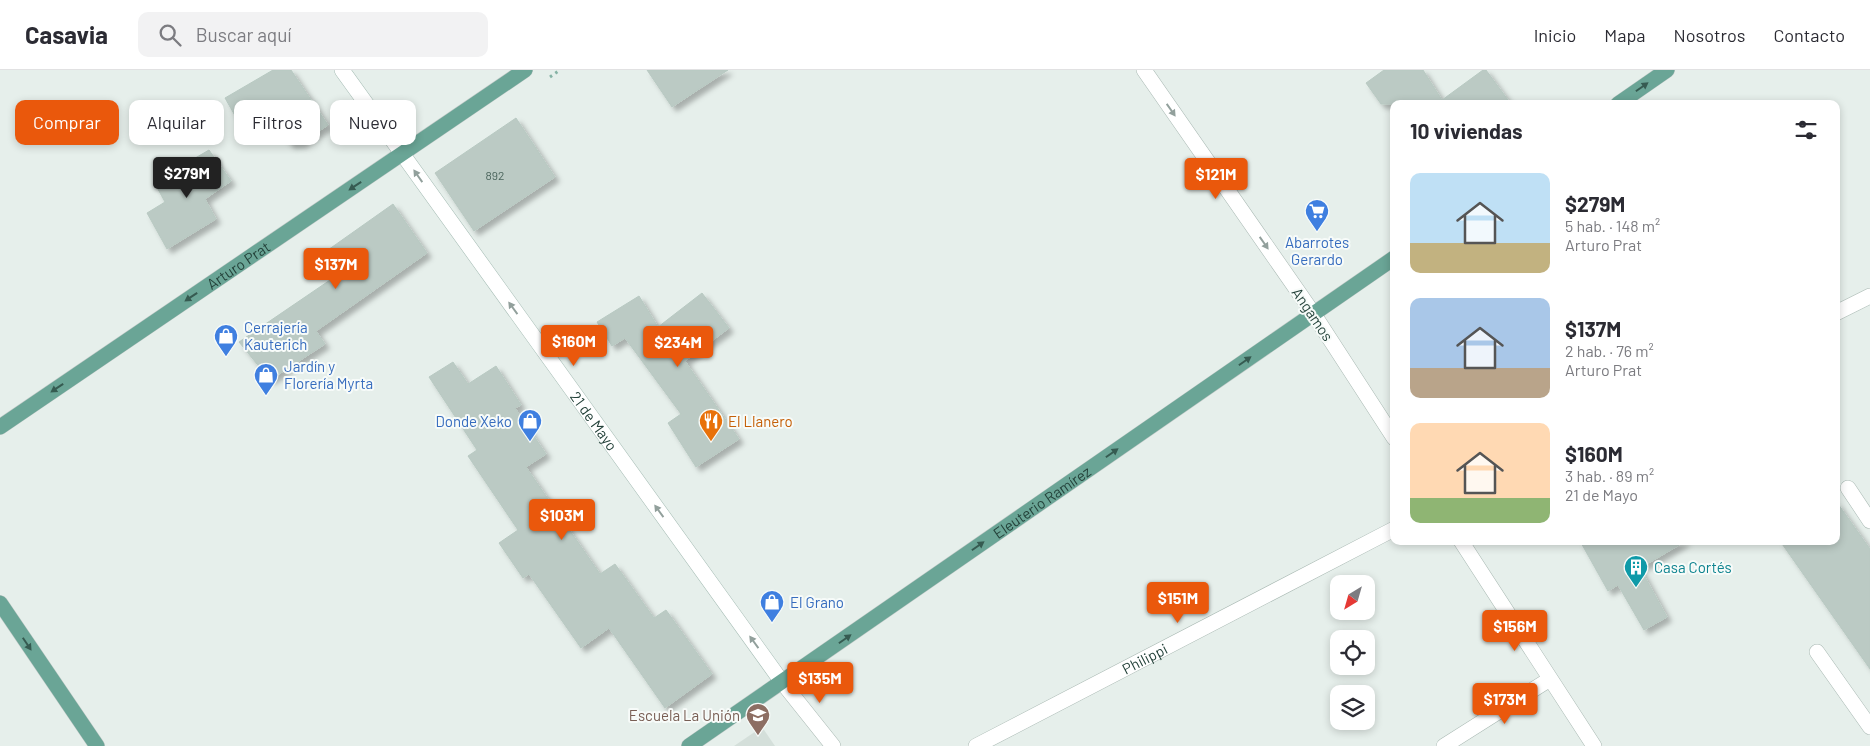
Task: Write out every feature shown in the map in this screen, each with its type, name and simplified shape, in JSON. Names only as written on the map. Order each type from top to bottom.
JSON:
[{"type":"main road","name":"Arturo Prat","points":[[0,427],[525,70]]},
{"type":"main road","points":[[1624,100],[1667,70]]},
{"type":"main road","name":"Eleuterio Ramírez","points":[[690,746],[1390,261]]},
{"type":"main road","points":[[0,603],[97,746]]},
{"type":"street","name":"21 de Mayo","points":[[342,70],[782,682],[833,746]]},
{"type":"street","name":"Angamos","points":[[1144,70],[1313,313],[1390,432]]},
{"type":"street","points":[[1840,311],[1870,296]]},
{"type":"street","points":[[1848,488],[1870,521]]},
{"type":"street","name":"Philippi","points":[[976,746],[1390,531]]},
{"type":"street","points":[[1464,545],[1594,746]]},
{"type":"street","points":[[1817,652],[1870,727]]},
{"type":"street","points":[[1444,746],[1550,679]]},
{"type":"shaded area","name":"Escuela La Unión","points":[[762,727],[775,746],[734,746]]},
{"type":"building","points":[[273,70],[291,70],[311,100],[234,100],[234,114],[225,98]]},
{"type":"building","points":[[647,70],[728,70],[672,107]]},
{"type":"building","points":[[1384,70],[1423,70],[1442,100],[1390,100],[1390,104],[1381,104],[1366,83]]},
{"type":"building","points":[[1483,70],[1486,70],[1508,100],[1442,100]]},
{"type":"building","points":[[320,113],[328,125],[320,131]]},
{"type":"building","points":[[516,118],[555,177],[474,231],[435,173]]},
{"type":"building","points":[[209,150],[231,181],[205,199],[216,219],[167,249],[147,213],[165,202],[154,182]]},
{"type":"building","points":[[393,204],[427,253],[316,331],[325,344],[270,380],[239,342],[333,278],[318,257]]},
{"type":"building","points":[[702,293],[729,328],[685,361],[739,439],[696,467],[668,423],[681,414],[625,338],[612,346],[597,322],[639,296],[658,327]]},
{"type":"building","points":[[453,362],[468,384],[496,366],[521,405],[515,408],[546,454],[526,467],[600,574],[615,564],[654,618],[666,610],[712,674],[665,708],[609,628],[581,648],[529,574],[523,578],[499,543],[518,530],[468,456],[477,450],[429,377]]},
{"type":"building","points":[[1840,507],[1870,549],[1870,669],[1783,545],[1840,545]]},
{"type":"building","name":"Casa Cortés","points":[[1582,545],[1679,545],[1640,568],[1667,617],[1644,630],[1618,585],[1608,591]]},
{"type":"place","name":"Abarrotes Gerardo","points":[[1317,232]]},
{"type":"place","name":"Cerrajería Kauterich","points":[[226,357]]},
{"type":"place","name":"Jardín y Florería Myrta","points":[[266,396]]},
{"type":"place","name":"Donde Xeko","points":[[530,442]]},
{"type":"place","name":"El Llanero","points":[[711,442]]},
{"type":"place","name":"Casa Cortés","points":[[1636,588]]},
{"type":"place","name":"El Grano","points":[[772,623]]},
{"type":"place","name":"Escuela La Unión","points":[[758,736]]}]
